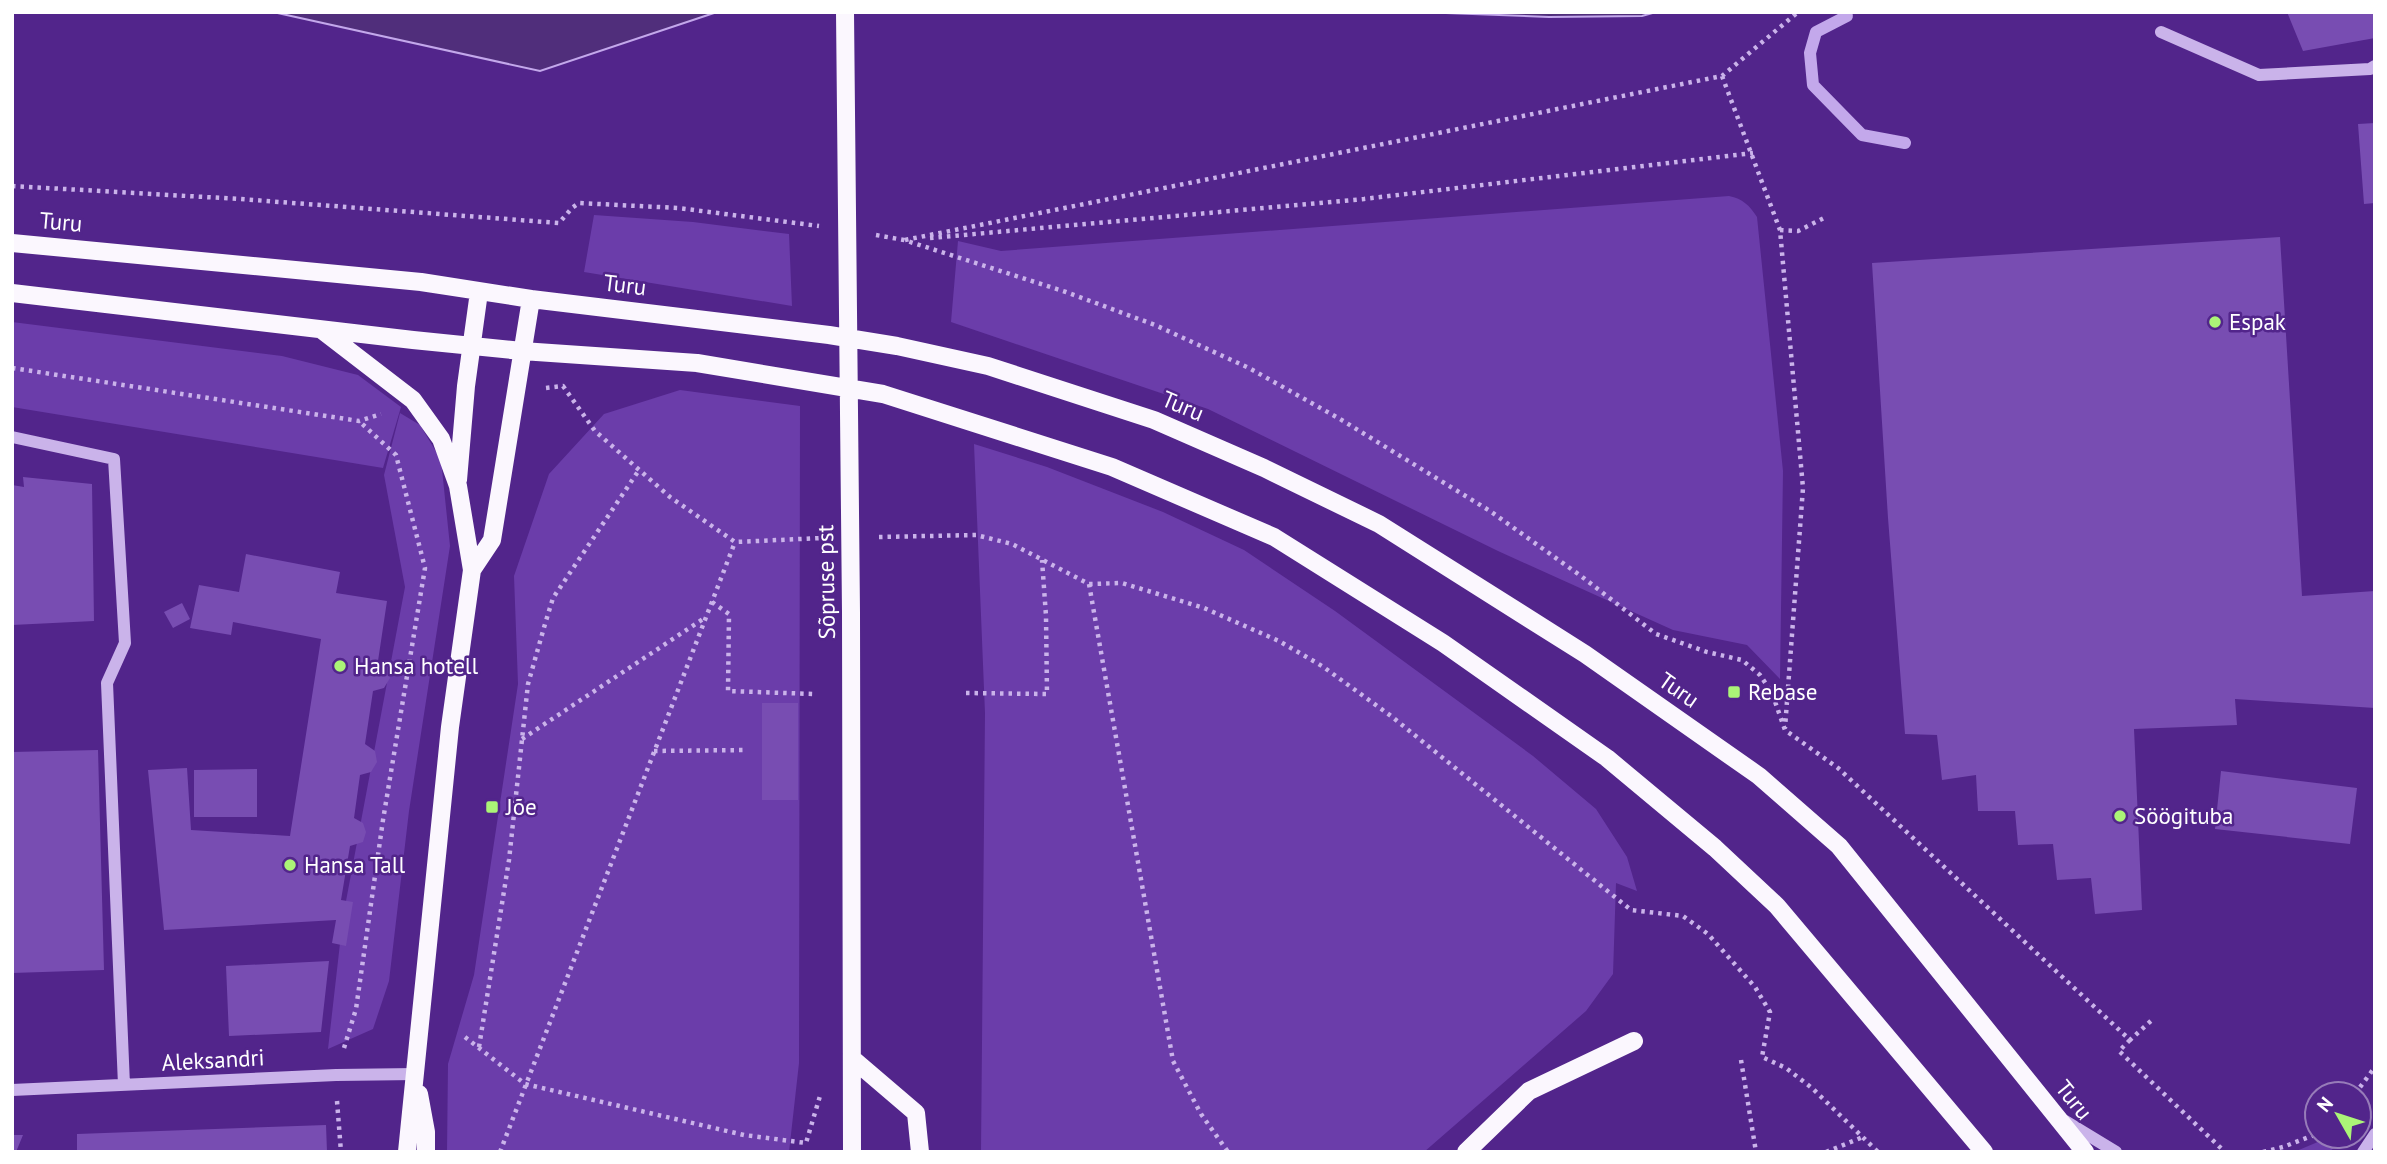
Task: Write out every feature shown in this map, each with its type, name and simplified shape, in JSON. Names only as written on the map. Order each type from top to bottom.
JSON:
[{"type":"main road","name":"Sõpruse pst","points":[[845,12],[854,1060],[852,1152]]},
{"type":"main road","name":"Turu","points":[[12,243],[421,282],[531,299],[829,335],[897,346],[988,366],[1154,420],[1265,468],[1378,524],[1585,654],[1759,776],[1839,846],[2085,1152]]},
{"type":"main road","points":[[12,292],[472,346],[697,363],[883,394],[1112,467],[1274,537],[1443,643],[1585,742],[1715,848],[1777,906],[1984,1152]]},
{"type":"main road","points":[[458,486],[479,292]]},
{"type":"main road","points":[[472,570],[492,540],[531,299]]},
{"type":"main road","points":[[322,330],[413,400],[441,439],[458,486],[472,570],[448,740],[407,1152]]},
{"type":"main road","points":[[1466,1152],[1529,1091],[1634,1041]]},
{"type":"main road","points":[[854,1060],[916,1113],[920,1152]]},
{"type":"main road","points":[[846,1152],[854,1060]]},
{"type":"main road","points":[[416,1074],[426,1132],[426,1152]]},
{"type":"main road","points":[[914,1152],[916,1113]]},
{"type":"street","points":[[2161,32],[2259,75],[2370,69],[2375,66]]},
{"type":"street","points":[[12,437],[114,458],[125,643],[107,683],[124,1085]]},
{"type":"street","name":"Aleksandri","points":[[12,1090],[336,1075],[416,1074]]},
{"type":"street","points":[[2055,1115],[2116,1152]]},
{"type":"street","points":[[2363,1152],[2375,1134]]},
{"type":"path","points":[[1753,153],[1364,199],[904,240],[1722,76],[1798,12]]},
{"type":"path","points":[[1722,76],[1780,230],[1803,488],[1785,730]]},
{"type":"path","points":[[1780,230],[1798,232],[1826,217]]},
{"type":"path","points":[[12,368],[359,421],[396,455],[425,568],[383,820],[356,1009],[336,1075],[337,1127],[341,1152]]},
{"type":"path","points":[[563,386],[595,430],[670,497],[735,542],[832,537]]},
{"type":"path","points":[[479,1048],[509,860],[528,684],[553,598],[640,470]]},
{"type":"path","points":[[871,537],[975,535],[1012,544],[1089,584],[1122,583],[1204,608],[1279,641],[1322,666],[1391,716],[1631,910],[1683,916],[1708,934],[1755,988],[1770,1012],[1762,1057],[1786,1068],[1878,1152]]},
{"type":"path","points":[[500,1152],[735,542]]},
{"type":"path","points":[[966,693],[1047,694],[1042,560]]},
{"type":"path","points":[[1089,584],[1174,1061],[1201,1114],[1228,1152]]},
{"type":"path","points":[[712,602],[729,614],[728,691],[813,694]]},
{"type":"path","points":[[522,738],[707,616]]},
{"type":"path","points":[[654,751],[746,750]]},
{"type":"path","points":[[465,1037],[525,1084],[744,1136],[806,1143]]},
{"type":"path","points":[[2130,1040],[2119,1051],[2225,1152]]},
{"type":"path","points":[[1741,1060],[1756,1152]]},
{"type":"path","points":[[1826,1152],[1864,1137]]},
{"type":"path","points":[[2263,1152],[2303,1139]]},
{"type":"shaded area","points":[[273,12],[717,12],[540,71]]},
{"type":"shaded area","points":[[1419,12],[1656,12],[1642,16],[1549,17]]},
{"type":"shaded area","points":[[1729,196],[1745,203],[1757,217],[1783,471],[1780,679],[1747,645],[1673,630],[1498,551],[1208,409],[951,322],[958,241],[1001,251]]},
{"type":"shaded area","points":[[594,215],[693,222],[789,234],[792,306],[584,272]]},
{"type":"shaded area","points":[[12,322],[282,356],[358,375],[401,407],[383,468],[12,407]]},
{"type":"shaded area","points":[[680,390],[800,406],[799,1063],[789,1152],[447,1152],[448,1064],[474,975],[518,684],[514,576],[549,474],[604,414]]},
{"type":"shaded area","points":[[400,413],[420,425],[441,460],[450,546],[409,811],[389,981],[373,1029],[328,1049],[343,917],[405,587],[384,475]]},
{"type":"shaded area","points":[[974,444],[1047,467],[1163,512],[1244,550],[1335,611],[1533,756],[1596,809],[1627,857],[1637,891],[1616,883],[1613,974],[1586,1011],[1424,1152],[981,1152],[985,713]]},
{"type":"shaded area","points":[[2303,1148],[2331,1150],[2329,1152],[2294,1152]]},
{"type":"building","points":[[2287,12],[2375,12],[2375,38],[2303,51]]},
{"type":"building","points":[[2375,123],[2375,203],[2364,204],[2358,124]]},
{"type":"building","points":[[2280,237],[2302,596],[2375,591],[2375,708],[2235,699],[2237,725],[2134,729],[2142,910],[2095,914],[2091,878],[2057,880],[2053,844],[2018,845],[2015,811],[1978,811],[1976,775],[1942,780],[1937,735],[1905,734],[1872,263]]},
{"type":"building","points":[[23,477],[92,484],[94,621],[12,625],[12,485],[24,487]]},
{"type":"building","points":[[246,554],[340,572],[336,593],[387,601],[378,661],[388,667],[390,678],[384,688],[373,691],[365,744],[375,751],[377,762],[371,772],[360,775],[354,818],[363,823],[366,832],[363,842],[350,846],[341,900],[353,902],[346,946],[332,943],[336,920],[164,930],[148,770],[187,768],[191,830],[290,836],[321,639],[233,622],[231,635],[190,628],[199,585],[239,592]]},
{"type":"building","points":[[182,603],[190,619],[173,628],[164,612]]},
{"type":"building","points":[[762,703],[798,703],[798,800],[762,800]]},
{"type":"building","points":[[98,750],[104,970],[12,973],[12,752]]},
{"type":"building","points":[[257,769],[257,817],[194,817],[194,770]]},
{"type":"building","points":[[2221,771],[2357,788],[2350,844],[2215,829]]},
{"type":"building","points":[[329,961],[321,1032],[229,1036],[226,966]]},
{"type":"building","points":[[326,1125],[327,1152],[77,1152],[77,1134]]},
{"type":"building","points":[[12,1135],[23,1135],[16,1152],[12,1152]]},
{"type":"waterway","points":[[1847,16],[1816,32],[1810,53],[1813,85],[1862,135],[1905,143]]},
{"type":"place","name":"Espak","points":[[2215,322]]},
{"type":"place","name":"Hansa hotell","points":[[340,666]]},
{"type":"place","name":"Rebase","points":[[1734,692]]},
{"type":"place","name":"Jõe","points":[[492,807]]},
{"type":"place","name":"Söögituba","points":[[2120,816]]},
{"type":"place","name":"Hansa Tall","points":[[290,865]]}]
